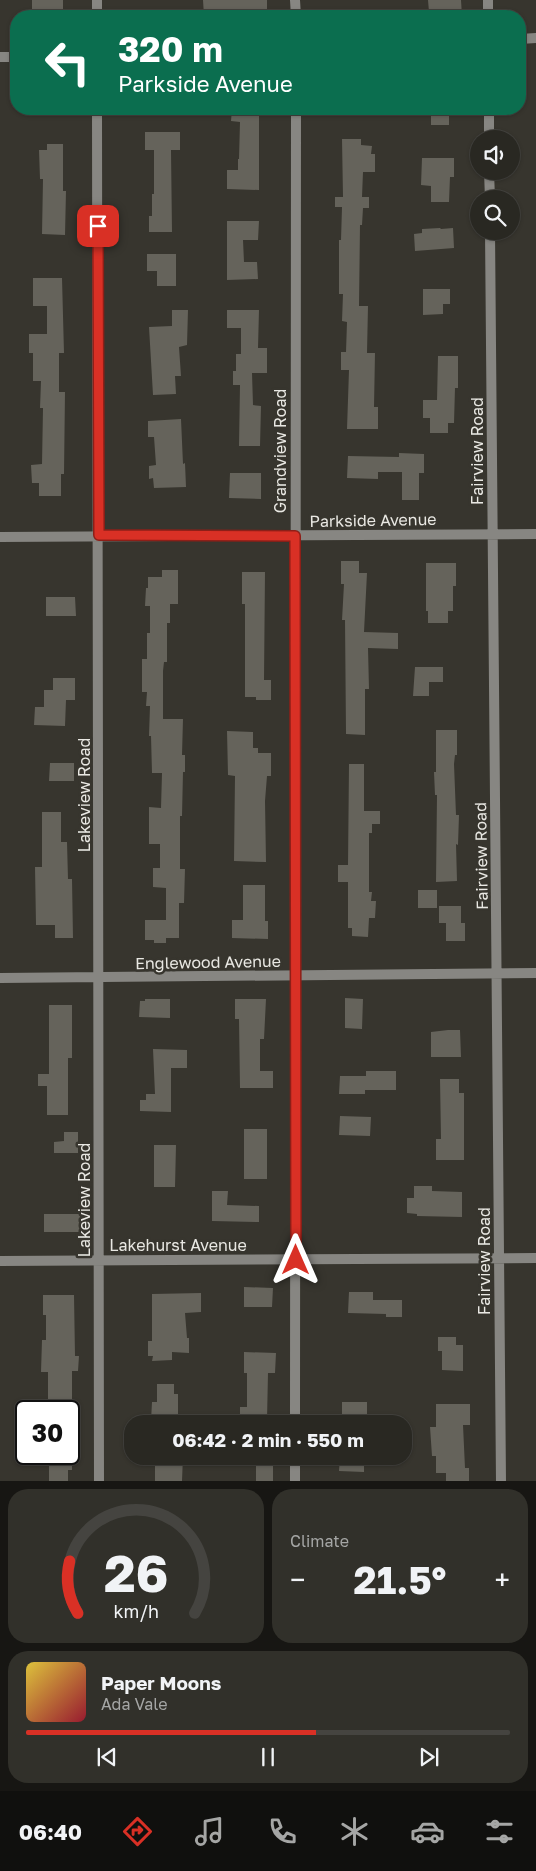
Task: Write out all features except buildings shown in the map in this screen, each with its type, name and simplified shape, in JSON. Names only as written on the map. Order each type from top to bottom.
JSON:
[{"type":"street","name":"Lakeview Road","points":[[97,115],[99,1481]]},
{"type":"street","name":"Grandview Road","points":[[295,1415],[296,115]]},
{"type":"street","points":[[489,115],[489,130]]},
{"type":"street","name":"Fairview Road","points":[[490,240],[501,1481]]},
{"type":"street","name":"Parkside Avenue","points":[[0,537],[536,534]]},
{"type":"street","name":"Englewood Avenue","points":[[0,978],[536,973]]},
{"type":"street","name":"Lakehurst Avenue","points":[[0,1261],[536,1258]]},
{"type":"street","points":[[295,1465],[295,1481]]},
{"type":"route","points":[[98,226],[99,535],[295,536],[296,1260]]}]
